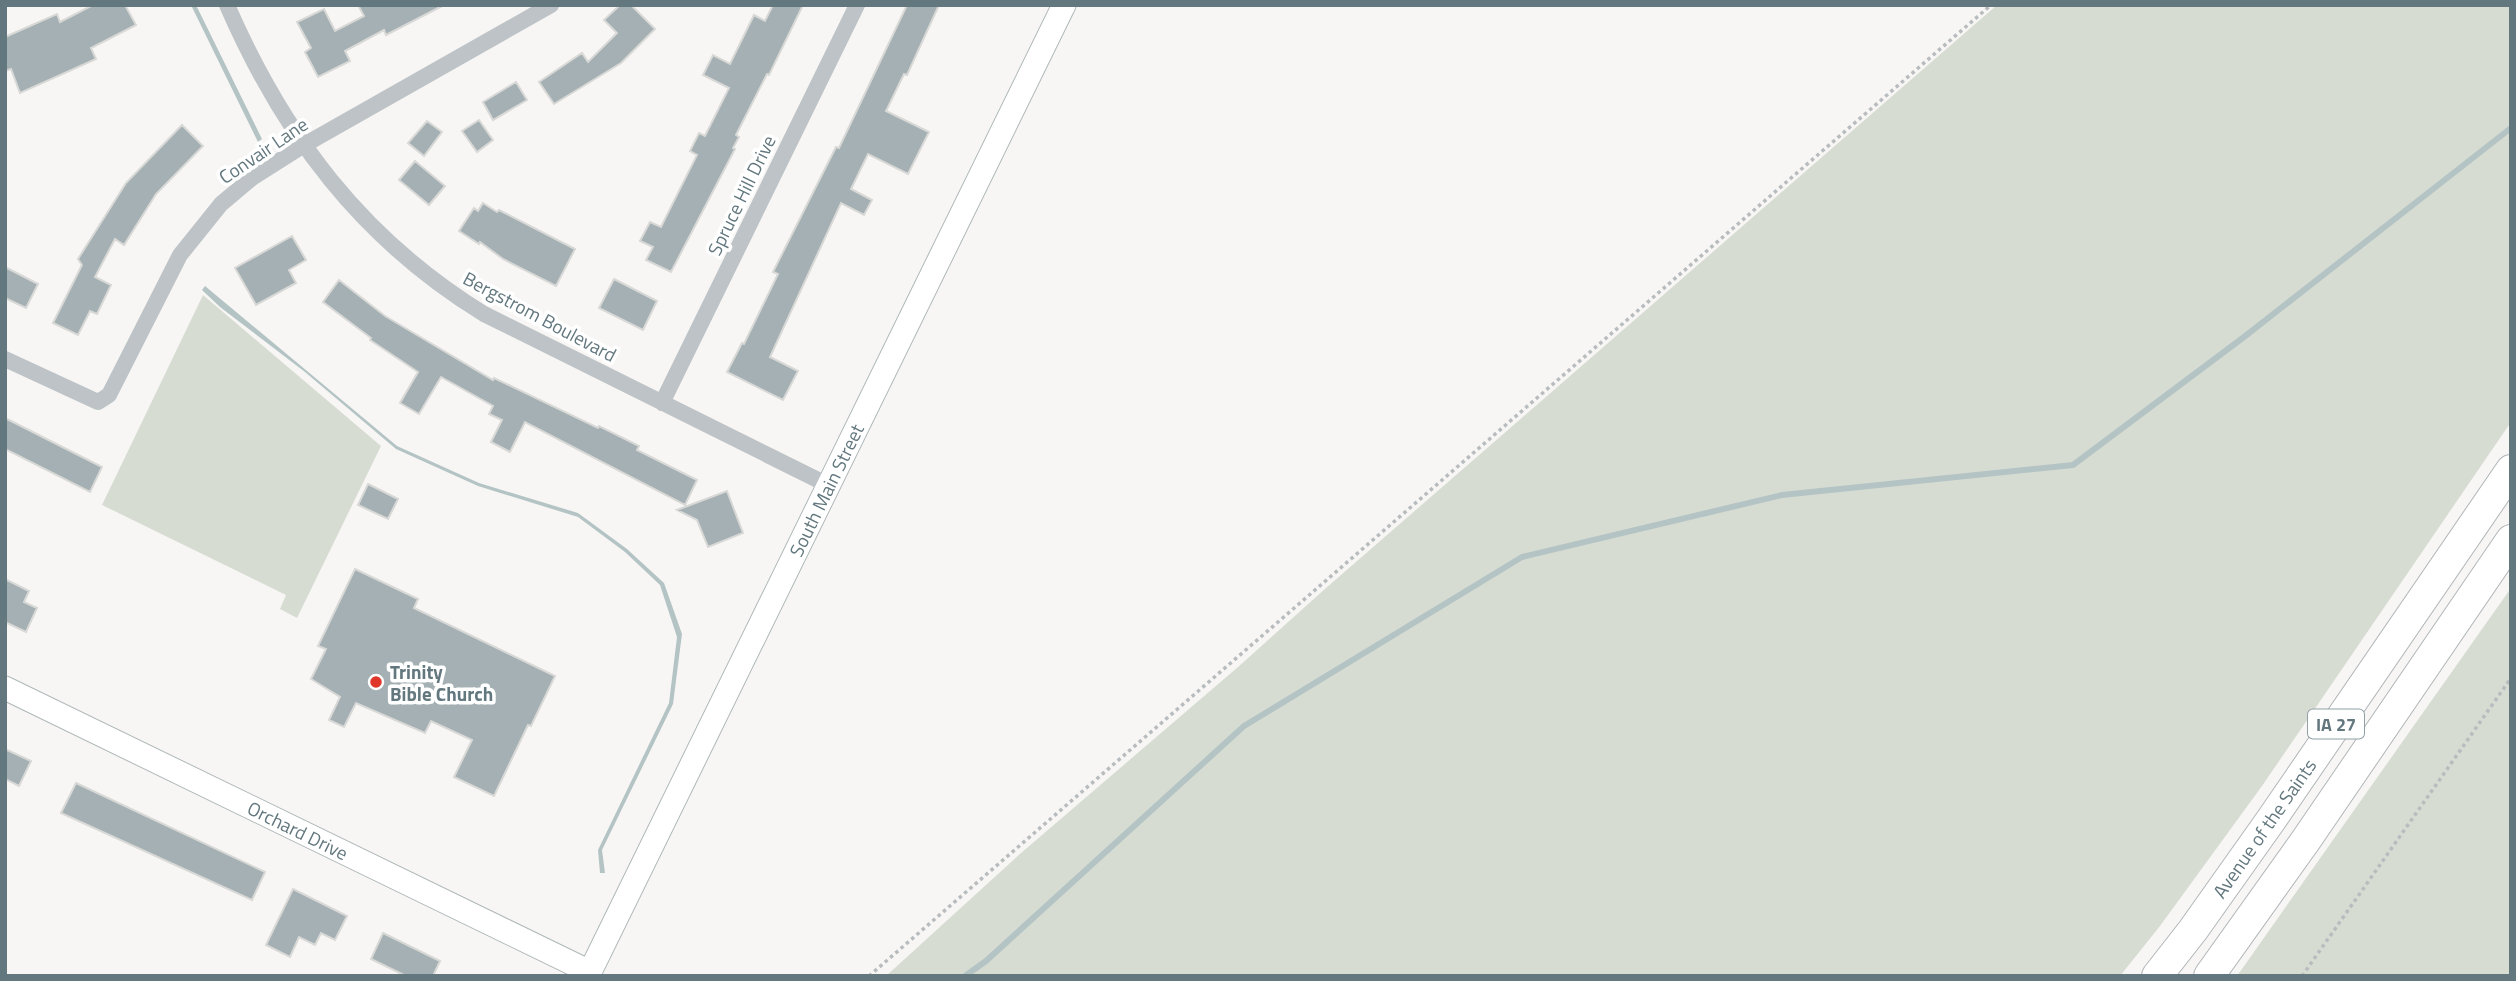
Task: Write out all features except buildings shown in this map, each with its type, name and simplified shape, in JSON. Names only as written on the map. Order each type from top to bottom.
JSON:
[{"type":"highway","name":"Avenue of the Saints","points":[[2157,976],[2263,831],[2511,470]]},
{"type":"highway","name":"Avenue of the Saints","points":[[2209,976],[2306,840],[2511,540]]},
{"type":"street","name":"Bergstrom Boulevard","points":[[227,5],[261,76],[304,145],[354,209],[416,268],[484,314],[828,485]]},
{"type":"street","name":"Convair Lane","points":[[5,359],[98,402],[109,395],[180,255],[221,204],[252,178],[304,145],[551,5]]},
{"type":"street","name":"Spruce Hill Drive","points":[[662,403],[857,5]]},
{"type":"street","name":"South Main Street","points":[[589,974],[1064,5]]},
{"type":"street","name":"Orchard Drive","points":[[5,688],[589,974]]},
{"type":"path","points":[[869,976],[1991,5]]},
{"type":"path","points":[[2302,976],[2511,678]]},
{"type":"shaded area","points":[[191,5],[196,5],[262,139],[258,142]]},
{"type":"shaded area","points":[[1997,5],[2511,5],[2511,422],[2262,786],[2160,926],[2120,976],[886,976],[1021,853]]},
{"type":"shaded area","points":[[205,286],[397,446],[479,483],[578,513],[627,549],[664,583],[682,634],[673,704],[602,850],[605,873],[600,873],[598,850],[669,703],[677,637],[660,585],[625,552],[578,517],[478,486],[396,449],[305,372],[220,307],[202,290]]},
{"type":"shaded area","points":[[203,295],[381,446],[297,618],[280,609],[286,595],[102,505]]},
{"type":"shaded area","points":[[2511,588],[2511,976],[2237,976]]},
{"type":"waterway","points":[[965,976],[986,961],[1244,726],[1522,557],[1782,495],[2073,465],[2244,337],[2511,128]]},
{"type":"place","name":"Trinity Bible Church","points":[[376,682]]}]
